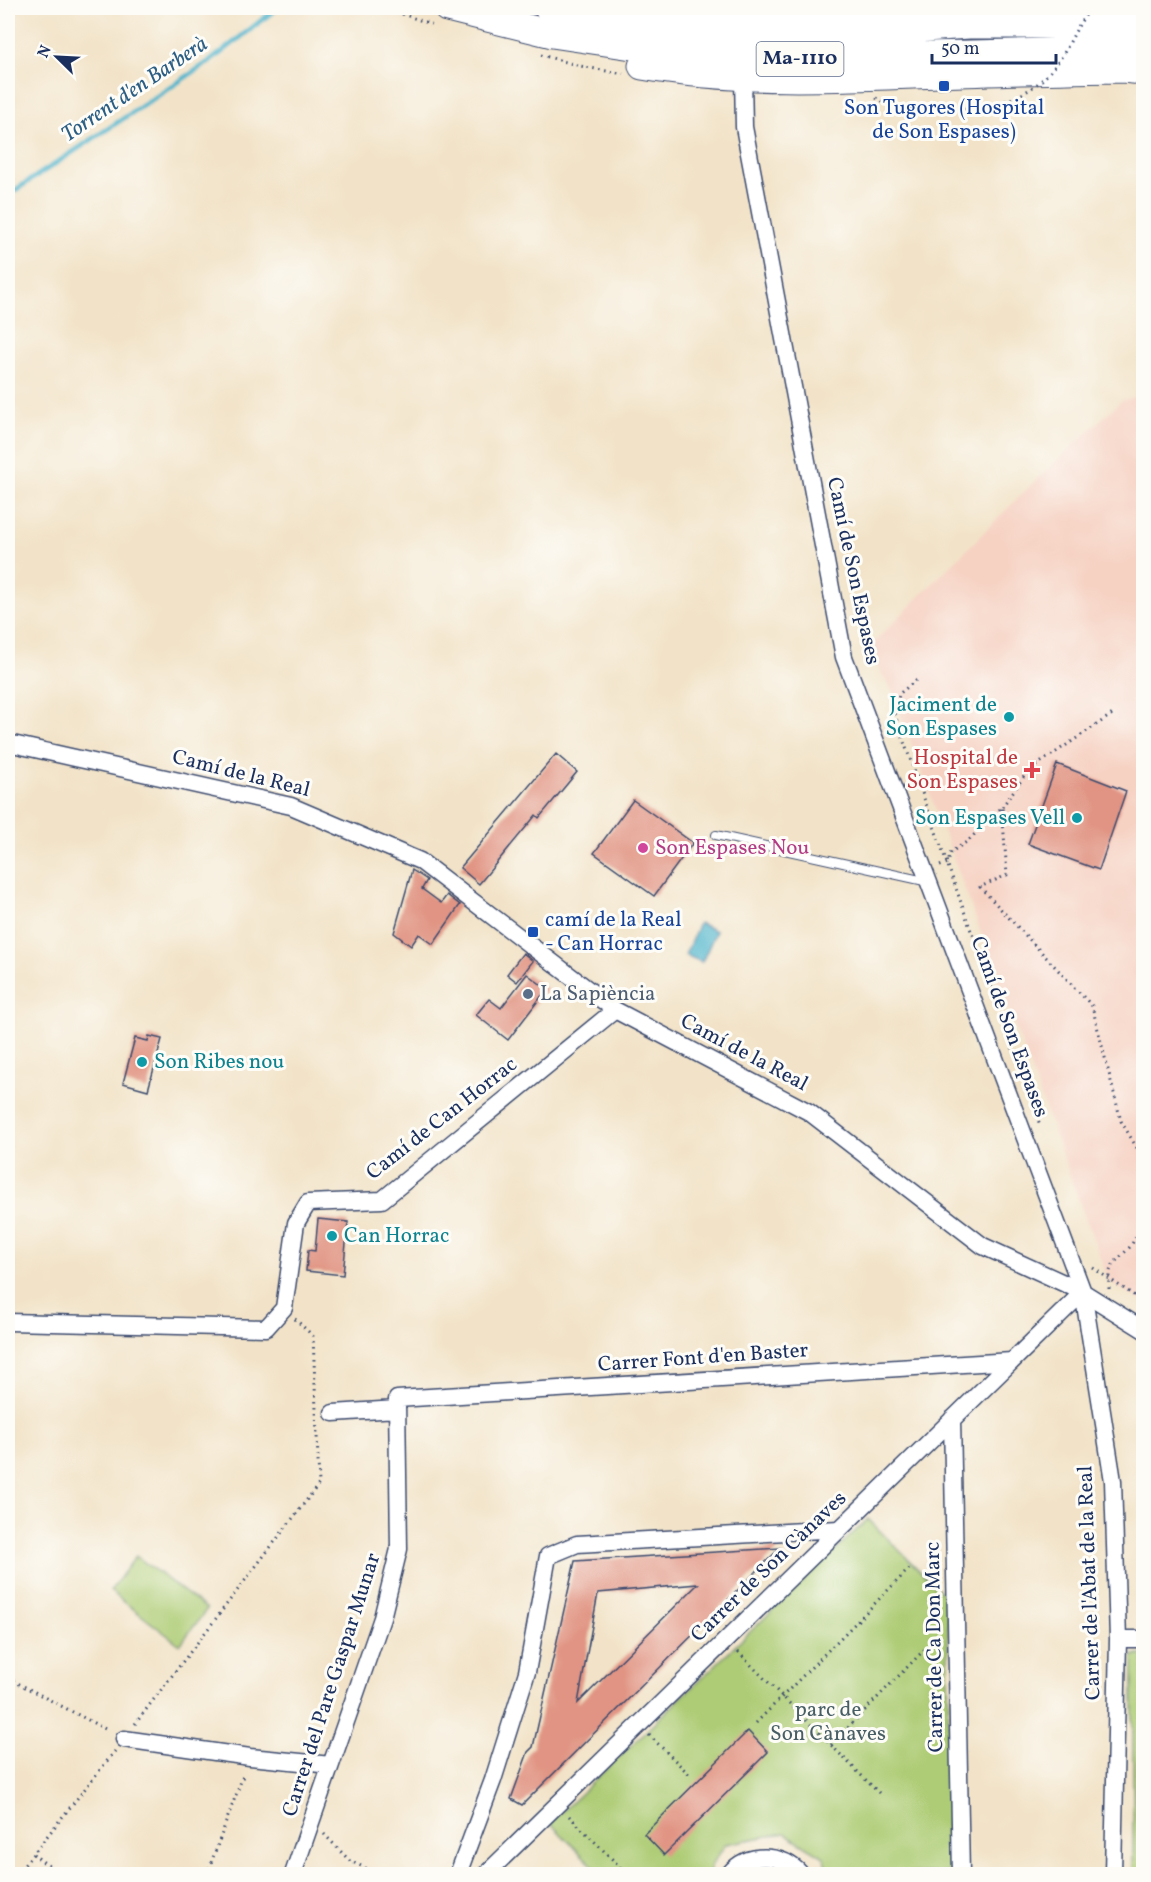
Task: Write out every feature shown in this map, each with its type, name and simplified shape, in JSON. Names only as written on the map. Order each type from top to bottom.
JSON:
[{"type":"main road","name":"Ma-1110","points":[[548,8],[607,19],[737,32],[850,33],[969,25],[1143,25]]},
{"type":"main road","points":[[698,8],[801,12],[935,8]]},
{"type":"main road","name":"Ma-1110","points":[[454,10],[552,34],[672,52],[753,59],[1143,50]]},
{"type":"main road","points":[[454,10],[577,53],[693,74],[742,77],[853,77],[1122,69],[1143,71]]},
{"type":"street","name":"Camí de Son Espases","points":[[742,77],[744,127],[844,657],[929,877],[1083,1292]]},
{"type":"street","name":"Camí de la Real","points":[[8,742],[291,806],[420,861],[615,1010],[809,1112],[983,1246],[1083,1292],[1143,1329]]},
{"type":"street","name":"Camí de Can Horrac","points":[[284,1308],[296,1223],[308,1203],[382,1200],[615,1010]]},
{"type":"street","name":"Carrer de Son Cànaves","points":[[486,1875],[1083,1292]]},
{"type":"street","name":"Carrer de l'Abat de la Real","points":[[1083,1292],[1113,1481],[1118,1639],[1113,1875]]},
{"type":"street","points":[[8,1322],[266,1328],[284,1308]]},
{"type":"street","name":"Carrer Font d'en Baster","points":[[333,1413],[397,1404],[1012,1361]]},
{"type":"street","name":"Carrer del Pare Gaspar Munar","points":[[293,1875],[382,1618],[399,1550],[397,1404]]},
{"type":"street","name":"Carrer de Ca Don Marc","points":[[952,1419],[961,1875]]},
{"type":"street","points":[[458,1875],[494,1780],[526,1672],[548,1556],[577,1544],[839,1529]]},
{"type":"street","points":[[1118,1639],[1143,1639]]},
{"type":"street","points":[[124,1739],[250,1757],[331,1765]]},
{"type":"street","points":[[729,1875],[748,1860],[764,1857],[780,1859],[795,1867],[801,1875]]},
{"type":"lane","points":[[716,835],[929,877]]},
{"type":"path","points":[[872,94],[880,102],[895,107],[940,111],[1003,104],[1032,88],[1060,61],[1084,15],[1092,8]]},
{"type":"path","points":[[916,680],[899,694],[895,714],[1041,1131]]},
{"type":"path","points":[[929,877],[948,863],[951,852],[968,841],[1002,807],[1028,771],[1114,713]]},
{"type":"path","points":[[1002,807],[1007,875],[980,887],[1092,1006],[1121,1121],[1143,1160]]},
{"type":"path","points":[[1101,1304],[1109,1289],[1108,1278],[1112,1263],[1130,1247],[1143,1223]]},
{"type":"path","points":[[1089,1265],[1143,1302]]},
{"type":"path","points":[[17,1875],[319,1484],[313,1336],[284,1308]]},
{"type":"path","points":[[756,1723],[909,1569]]},
{"type":"path","points":[[726,1640],[879,1793]]},
{"type":"path","points":[[831,1745],[927,1647]]},
{"type":"path","points":[[8,1678],[124,1739]]},
{"type":"path","points":[[639,1725],[690,1775]]},
{"type":"path","points":[[207,1875],[250,1757]]},
{"type":"path","points":[[557,1805],[627,1875]]},
{"type":"path","points":[[313,1818],[326,1838],[350,1861],[379,1875]]},
{"type":"path","points":[[33,1854],[59,1875]]},
{"type":"shaded area","name":"Hospital de Son Espases","points":[[1143,394],[1143,1302],[1109,1282],[891,688],[866,650],[1033,483],[1121,401]]},
{"type":"green space","name":"parc de Son Cànaves","points":[[868,1519],[948,1599],[949,1873],[830,1874],[824,1857],[785,1833],[726,1844],[712,1864],[709,1874],[601,1874],[550,1823]]},
{"type":"green space","points":[[136,1556],[207,1609],[180,1645],[110,1591]]},
{"type":"green space","points":[[1133,1655],[1144,1655],[1143,1874],[1133,1874]]},
{"type":"water","points":[[699,923],[716,931],[702,962],[685,955]]},
{"type":"building","points":[[556,754],[577,772],[539,818],[536,815],[479,884],[460,868]]},
{"type":"building","name":"Son Espases Vell","points":[[1057,764],[1126,791],[1099,870],[1028,844]]},
{"type":"building","name":"Son Espases Nou","points":[[633,800],[693,843],[654,896],[594,853]]},
{"type":"building","points":[[412,870],[427,880],[422,889],[441,903],[447,895],[460,905],[433,944],[419,934],[411,946],[394,933]]},
{"type":"building","points":[[523,953],[533,961],[517,982],[507,974]]},
{"type":"building","name":"La Sapiència","points":[[527,974],[547,989],[508,1040],[476,1015],[489,999],[501,1008]]},
{"type":"building","name":"Son Ribes nou","points":[[149,1036],[162,1039],[148,1090],[123,1083],[135,1038],[148,1041]]},
{"type":"building","name":"Can Horrac","points":[[318,1219],[348,1222],[343,1275],[306,1271],[308,1250],[315,1251]]},
{"type":"building","points":[[780,1548],[522,1805],[511,1799],[528,1752],[533,1747],[575,1561]],"holes":[[[698,1584],[578,1703],[598,1593]]]},
{"type":"building","points":[[748,1731],[768,1752],[664,1855],[644,1834]]},
{"type":"waterway","name":"Torrent d'en Barberà","points":[[8,195],[213,59],[277,8]]},
{"type":"place","name":"Son Tugores (Hospital de Son Espases)","points":[[944,86]]},
{"type":"place","name":"Jaciment de Son Espases","points":[[1009,717]]},
{"type":"place","name":"Hospital de Son Espases","points":[[1032,770]]},
{"type":"place","name":"Son Espases Vell","points":[[1077,818]]},
{"type":"place","name":"Son Espases Nou","points":[[643,848]]},
{"type":"place","name":"camí de la Real - Can Horrac","points":[[533,932]]},
{"type":"place","name":"La Sapiència","points":[[528,994]]},
{"type":"place","name":"Son Ribes nou","points":[[142,1062]]},
{"type":"place","name":"Can Horrac","points":[[332,1236]]}]
